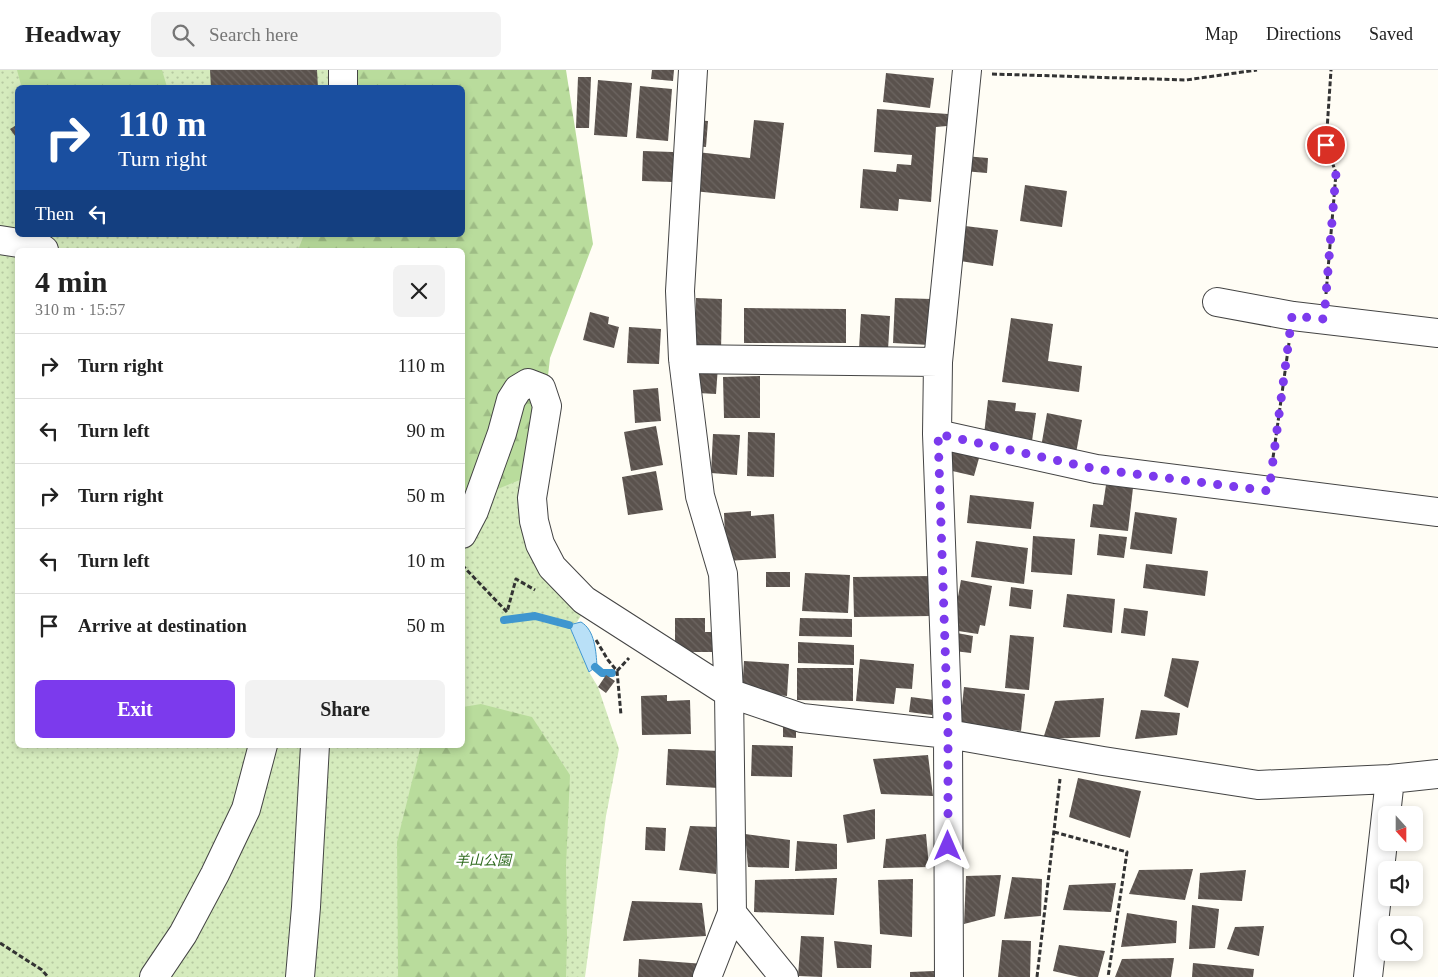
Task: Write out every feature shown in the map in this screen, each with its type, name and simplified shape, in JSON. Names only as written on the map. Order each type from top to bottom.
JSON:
[{"type":"street","points":[[343,70],[343,85]]},
{"type":"street","points":[[693,70],[680,292],[683,359],[700,496],[723,574],[729,693],[732,913],[707,977]]},
{"type":"street","points":[[949,977],[948,734],[938,434],[938,362],[960,71]]},
{"type":"street","points":[[0,240],[41,248]]},
{"type":"street","points":[[1217,302],[1292,316],[1438,333]]},
{"type":"street","points":[[683,359],[938,362]]},
{"type":"street","points":[[465,528],[477,502],[502,433],[511,400],[518,389],[528,384],[541,388],[547,406],[532,498],[534,521],[540,544],[552,567],[584,600],[729,693],[802,718],[948,734],[1258,784],[1390,779],[1438,774]]},
{"type":"street","points":[[938,434],[1096,469],[1438,512]]},
{"type":"street","points":[[154,977],[183,934],[215,874],[246,809],[261,748]]},
{"type":"street","points":[[300,977],[306,908],[314,748]]},
{"type":"street","points":[[1368,977],[1390,779]]},
{"type":"street","points":[[732,913],[784,977]]},
{"type":"path","points":[[960,71],[1186,80],[1258,70]]},
{"type":"path","points":[[1324,319],[1336,173],[1326,145],[1331,70]]},
{"type":"path","points":[[1269,491],[1292,316]]},
{"type":"path","points":[[465,568],[507,612],[516,579],[540,593]]},
{"type":"path","points":[[593,632],[608,660],[617,671],[622,715]]},
{"type":"path","points":[[617,671],[621,666]]},
{"type":"path","points":[[1037,977],[1063,754]]},
{"type":"path","points":[[1054,832],[1127,852],[1108,977]]},
{"type":"path","points":[[0,943],[42,970],[48,977]]},
{"type":"green space","name":"羊山公園","points":[[0,70],[523,70],[536,405],[523,526],[584,611],[577,622],[569,626],[589,672],[598,687],[619,749],[606,816],[585,977],[0,977]]},
{"type":"green space","points":[[17,70],[162,70],[166,85],[21,85]]},
{"type":"green space","points":[[333,70],[566,70],[593,244],[550,358],[541,438],[532,475],[465,502],[465,248],[299,248],[303,237],[465,237],[465,85],[333,85]]},
{"type":"green space","points":[[481,704],[532,717],[570,775],[566,866],[566,977],[398,977],[397,842],[420,748],[465,748],[465,707]]},
{"type":"water","points":[[581,622],[589,630],[595,648],[597,666],[589,672],[569,625]]},
{"type":"building","points":[[210,70],[317,70],[318,85],[211,85]]},
{"type":"building","points":[[652,70],[674,70],[673,81],[651,79]]},
{"type":"building","points":[[886,73],[934,78],[930,108],[883,102]]},
{"type":"building","points":[[578,77],[591,77],[589,128],[576,128]]},
{"type":"building","points":[[598,80],[632,83],[627,137],[594,135]]},
{"type":"building","points":[[640,86],[672,89],[668,141],[636,138]]},
{"type":"building","points":[[877,109],[948,114],[947,126],[936,127],[931,202],[899,199],[898,211],[860,208],[863,169],[896,172],[897,164],[911,165],[912,155],[874,152]]},
{"type":"building","points":[[695,120],[708,121],[706,147],[693,146]]},
{"type":"building","points":[[754,120],[784,123],[775,199],[693,191],[697,152],[750,158]]},
{"type":"building","points":[[15,126],[15,136],[10,129]]},
{"type":"building","points":[[643,151],[673,152],[673,182],[642,181]]},
{"type":"building","points":[[964,156],[988,158],[987,173],[963,171]]},
{"type":"building","points":[[1025,185],[1067,191],[1062,227],[1020,221]]},
{"type":"building","points":[[965,226],[998,230],[993,266],[960,261]]},
{"type":"building","points":[[696,298],[722,299],[721,352],[696,352]]},
{"type":"building","points":[[895,298],[932,299],[930,345],[893,343]]},
{"type":"building","points":[[744,308],[846,309],[846,343],[744,343]]},
{"type":"building","points":[[590,312],[609,317],[608,324],[619,327],[614,348],[583,340]]},
{"type":"building","points":[[861,314],[890,316],[888,350],[859,349]]},
{"type":"building","points":[[1011,318],[1053,324],[1048,361],[1082,366],[1079,392],[1002,382]]},
{"type":"building","points":[[629,327],[661,329],[659,364],[627,363]]},
{"type":"building","points":[[699,366],[718,366],[716,394],[698,393]]},
{"type":"building","points":[[760,376],[760,418],[724,418],[723,377]]},
{"type":"building","points":[[658,388],[661,421],[635,423],[633,390]]},
{"type":"building","points":[[988,400],[1016,403],[1015,411],[1036,413],[1031,448],[983,443]]},
{"type":"building","points":[[1047,413],[1082,420],[1075,459],[1040,453]]},
{"type":"building","points":[[656,426],[663,465],[631,471],[624,432]]},
{"type":"building","points":[[748,432],[775,433],[774,477],[747,476]]},
{"type":"building","points":[[713,434],[740,435],[737,475],[711,473]]},
{"type":"building","points":[[954,444],[981,451],[974,476],[948,470]]},
{"type":"building","points":[[656,471],[663,510],[628,515],[622,477]]},
{"type":"building","points":[[1106,485],[1133,488],[1128,531],[1090,527],[1093,504],[1103,505]]},
{"type":"building","points":[[970,495],[1034,502],[1031,529],[967,523]]},
{"type":"building","points":[[751,511],[751,516],[774,514],[776,558],[726,561],[724,513]]},
{"type":"building","points":[[1135,512],[1177,518],[1172,554],[1130,549]]},
{"type":"building","points":[[1099,534],[1127,537],[1124,558],[1097,555]]},
{"type":"building","points":[[1033,536],[1075,539],[1072,575],[1031,572]]},
{"type":"building","points":[[976,541],[1028,548],[1024,584],[971,577]]},
{"type":"building","points":[[1146,564],[1208,571],[1205,596],[1143,588]]},
{"type":"building","points":[[766,572],[790,572],[790,587],[766,587]]},
{"type":"building","points":[[805,573],[850,575],[848,613],[802,611]]},
{"type":"building","points":[[931,576],[931,616],[854,617],[853,577]]},
{"type":"building","points":[[961,580],[992,586],[985,626],[980,625],[978,634],[952,630]]},
{"type":"building","points":[[1011,587],[1033,590],[1031,609],[1009,606]]},
{"type":"building","points":[[1067,594],[1115,599],[1112,633],[1063,627]]},
{"type":"building","points":[[1124,608],[1148,611],[1145,636],[1121,633]]},
{"type":"building","points":[[675,618],[705,618],[705,632],[714,632],[714,652],[675,652]]},
{"type":"building","points":[[800,618],[852,619],[852,637],[799,636]]},
{"type":"building","points":[[957,633],[973,636],[971,653],[954,651]]},
{"type":"building","points":[[1010,635],[1034,637],[1029,690],[1005,688]]},
{"type":"building","points":[[798,642],[854,645],[854,665],[798,663]]},
{"type":"building","points":[[1172,658],[1199,661],[1188,708],[1164,696]]},
{"type":"building","points":[[860,659],[914,664],[912,689],[896,688],[894,704],[856,701]]},
{"type":"building","points":[[744,661],[789,664],[787,696],[742,692]]},
{"type":"building","points":[[797,668],[853,668],[853,701],[797,700]]},
{"type":"building","points":[[606,675],[615,681],[606,693],[598,687]]},
{"type":"building","points":[[964,687],[1025,694],[1021,731],[960,724]]},
{"type":"building","points":[[667,695],[667,701],[690,700],[691,734],[642,735],[641,696]]},
{"type":"building","points":[[911,697],[934,700],[932,715],[909,712]]},
{"type":"building","points":[[1104,698],[1100,737],[1043,739],[1055,701]]},
{"type":"building","points":[[1141,710],[1180,713],[1177,735],[1135,739]]},
{"type":"building","points":[[783,721],[796,722],[796,738],[783,737]]},
{"type":"building","points":[[752,745],[793,746],[792,777],[751,776]]},
{"type":"building","points":[[668,749],[721,751],[719,788],[666,785]]},
{"type":"building","points":[[928,755],[933,796],[881,794],[873,759]]},
{"type":"building","points":[[1078,778],[1141,791],[1130,838],[1069,817]]},
{"type":"building","points":[[875,809],[875,839],[847,843],[843,815]]},
{"type":"building","points":[[690,826],[719,827],[716,874],[679,870]]},
{"type":"building","points":[[646,827],[666,828],[665,851],[645,850]]},
{"type":"building","points":[[745,834],[790,840],[789,868],[748,867]]},
{"type":"building","points":[[926,834],[929,867],[883,868],[886,839]]},
{"type":"building","points":[[797,841],[837,844],[837,869],[795,871]]},
{"type":"building","points":[[1193,869],[1185,900],[1129,894],[1139,870]]},
{"type":"building","points":[[1246,870],[1242,901],[1198,899],[1200,873]]},
{"type":"building","points":[[1001,875],[995,916],[964,924],[966,876]]},
{"type":"building","points":[[1012,877],[1042,879],[1041,916],[1004,919]]},
{"type":"building","points":[[837,878],[834,915],[754,912],[755,880]]},
{"type":"building","points":[[913,879],[912,937],[880,934],[878,880]]},
{"type":"building","points":[[1116,883],[1111,912],[1063,910],[1069,885]]},
{"type":"building","points":[[632,901],[702,903],[706,936],[623,941]]},
{"type":"building","points":[[1192,905],[1219,909],[1215,948],[1189,949]]},
{"type":"building","points":[[1127,913],[1177,921],[1176,943],[1121,947]]},
{"type":"building","points":[[1264,926],[1259,956],[1227,949],[1235,927]]},
{"type":"building","points":[[801,936],[824,937],[822,977],[798,976]]},
{"type":"building","points":[[1002,940],[1031,941],[1030,977],[998,977]]},
{"type":"building","points":[[834,941],[872,945],[871,968],[837,968]]},
{"type":"building","points":[[1059,945],[1105,951],[1098,977],[1079,977],[1053,971]]},
{"type":"building","points":[[1174,958],[1171,977],[1115,977],[1122,959]]},
{"type":"building","points":[[639,959],[704,964],[699,977],[638,977]]},
{"type":"building","points":[[1193,963],[1254,969],[1253,977],[1192,977]]},
{"type":"building","points":[[934,971],[934,977],[910,977],[910,972]]},
{"type":"waterway","points":[[504,620],[535,616],[569,625]]},
{"type":"waterway","points":[[595,667],[602,673],[612,673]]},
{"type":"route","points":[[948,846],[948,734],[938,434],[1096,469],[1269,491],[1292,316],[1324,319],[1336,173],[1326,145]]}]
